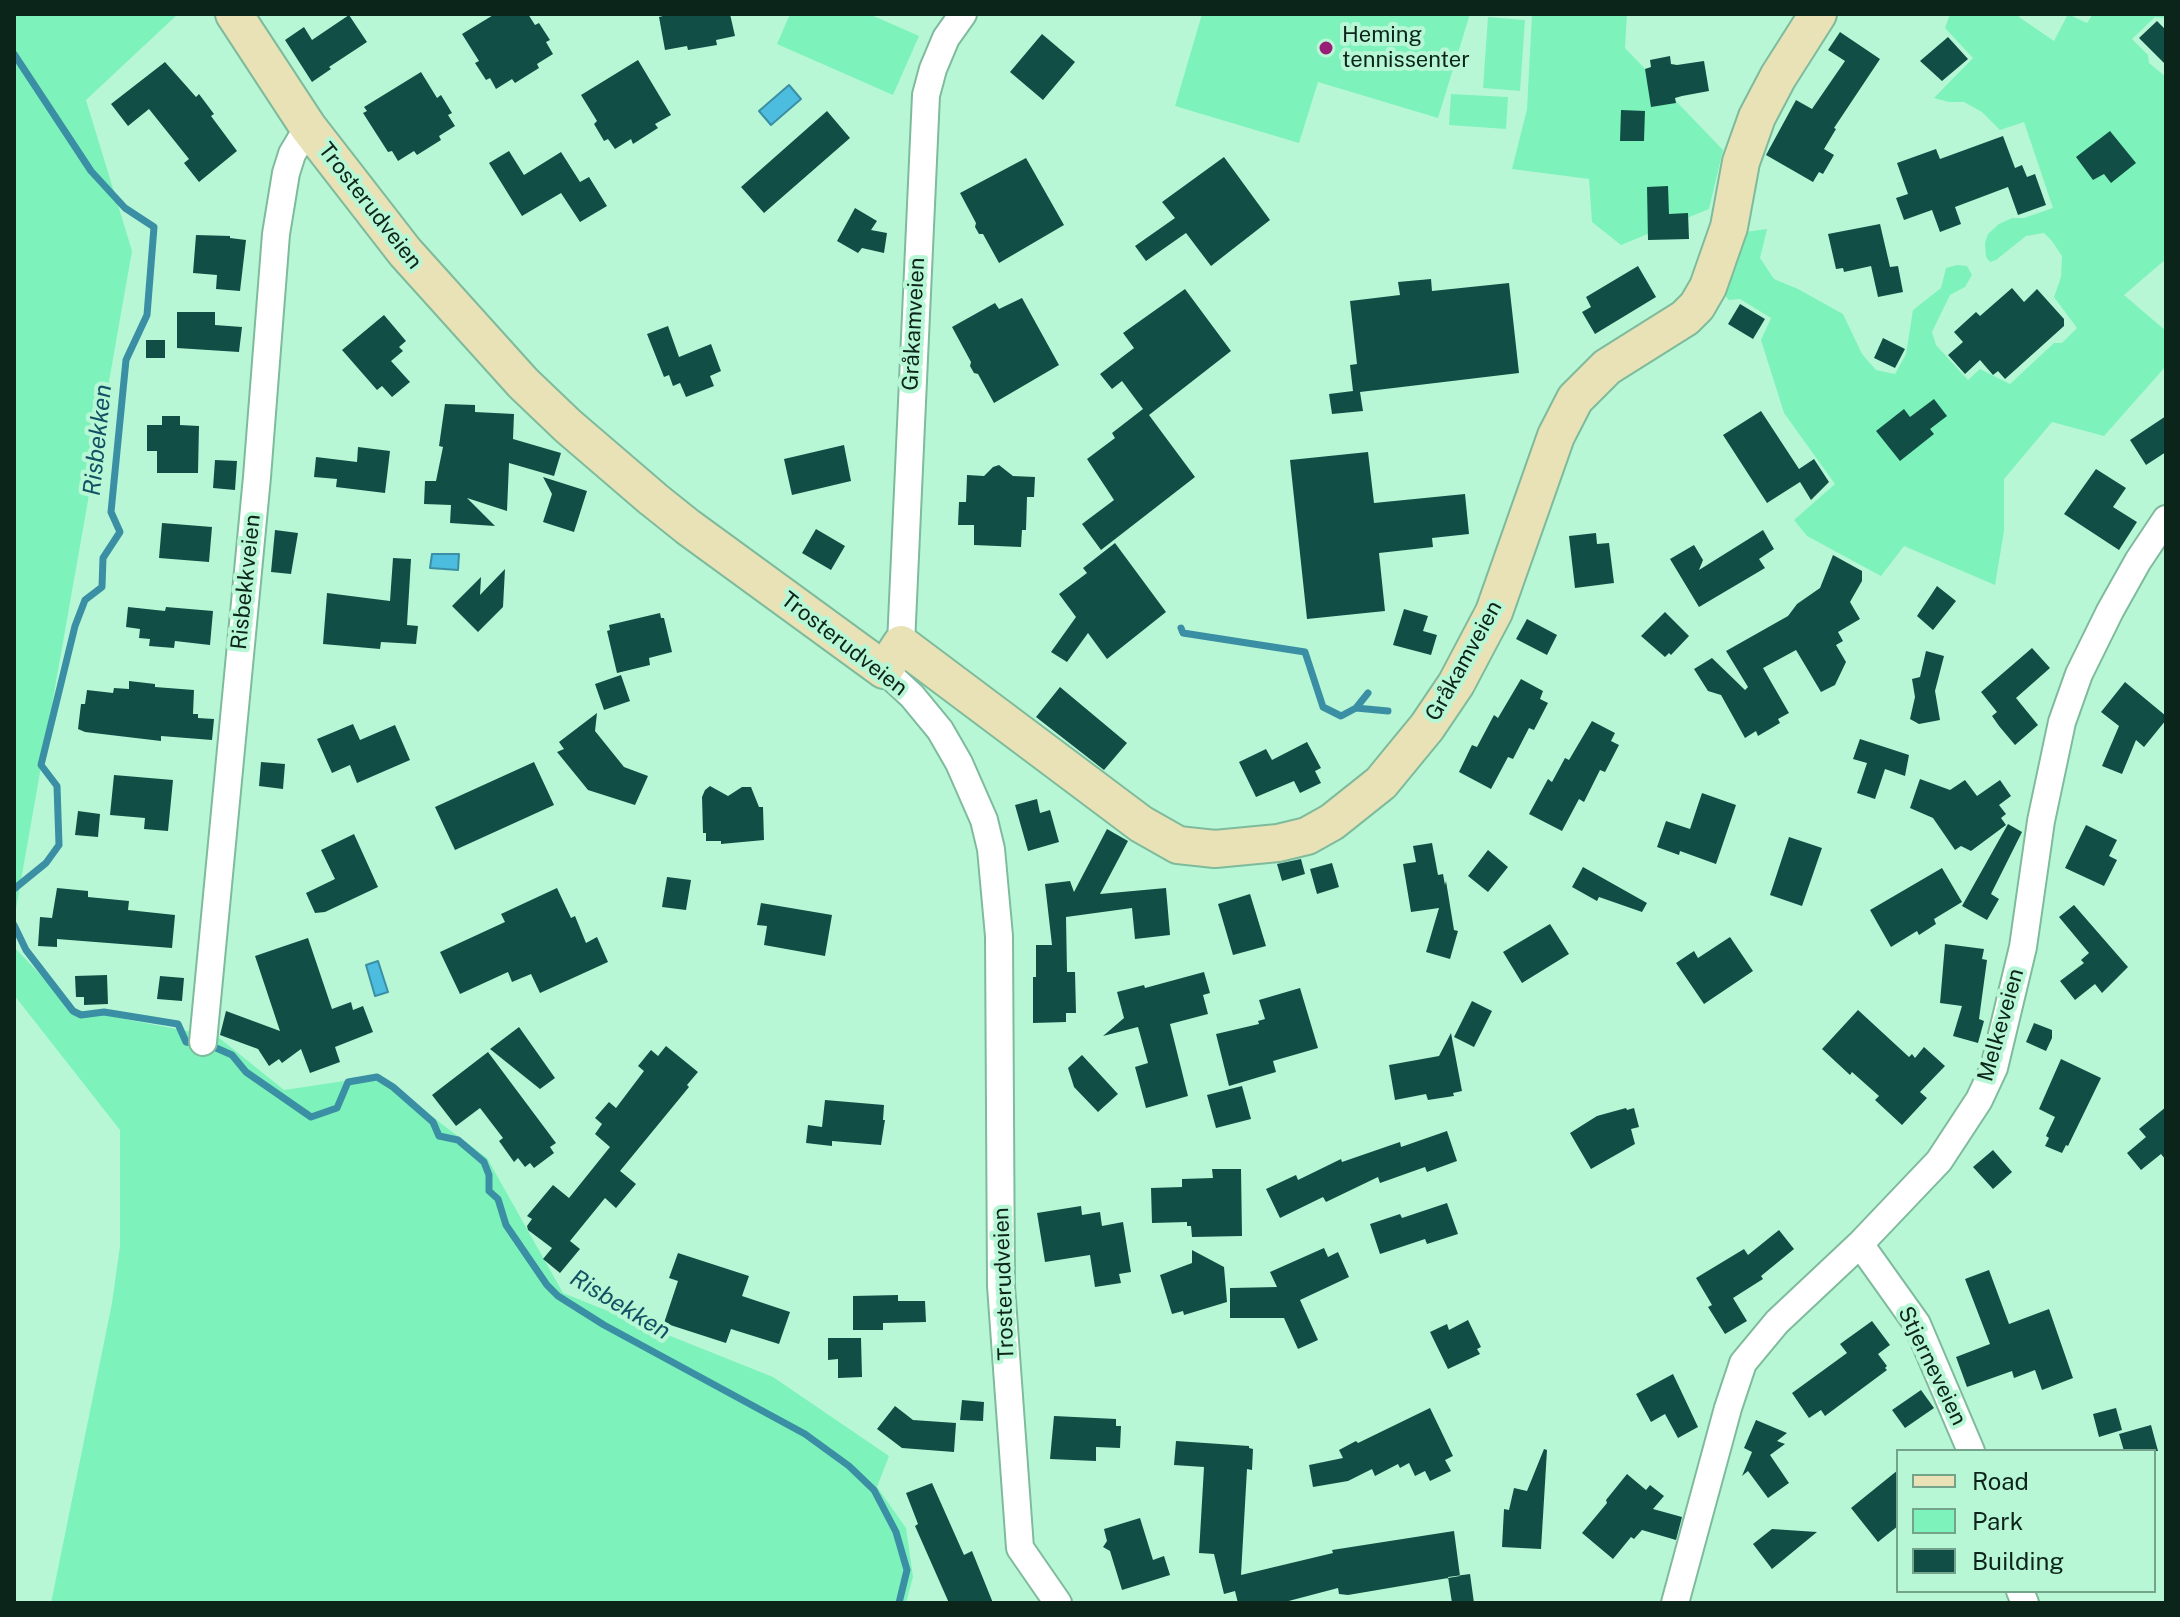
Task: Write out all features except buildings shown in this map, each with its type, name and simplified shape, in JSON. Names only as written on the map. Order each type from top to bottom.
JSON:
[{"type":"street","name":"Trosterudveien","points":[[234,14],[308,127],[405,252],[523,383],[568,426],[688,527],[893,657],[912,696],[940,730],[959,763],[984,820],[991,849],[999,936],[1001,1286],[1020,1548],[1058,1603]]},
{"type":"street","name":"Gråkamveien","points":[[963,14],[946,38],[926,95],[893,657],[1013,725],[1141,824],[1178,845],[1215,849],[1278,843],[1307,836],[1332,822],[1381,783],[1427,727],[1456,684],[1494,612],[1556,436],[1575,399],[1607,367],[1685,318],[1697,306],[1708,287],[1729,227],[1741,162],[1757,117],[1818,14]]},
{"type":"street","name":"Risbekkveien","points":[[203,1042],[257,477],[276,234],[286,173],[292,154],[308,127]]},
{"type":"street","name":"Melkeveien","points":[[1675,1603],[1743,1363],[1777,1322],[1860,1244],[1939,1161],[1979,1100],[1994,1068],[2023,947],[2041,821],[2062,722],[2079,674],[2110,611],[2166,519]]},
{"type":"street","name":"Stjerneveien","points":[[1860,1244],[1917,1324],[1970,1449]]},
{"type":"green space","points":[[14,14],[178,14],[86,100],[132,251],[14,920]]},
{"type":"green space","points":[[790,14],[869,14],[919,36],[893,95],[777,44]]},
{"type":"green space","name":"Heming tennissenter","points":[[1202,14],[1470,14],[1438,118],[1318,82],[1299,143],[1175,106]]},
{"type":"green space","points":[[1532,14],[1627,14],[1625,48],[1723,150],[1709,209],[1621,245],[1592,222],[1589,179],[1512,169],[1527,109]]},
{"type":"green space","points":[[1950,14],[2020,14],[2019,17],[2054,41],[2068,14],[2087,23],[2093,14],[2166,14],[2166,18],[2155,17],[2132,39],[2148,55],[2149,63],[2166,77],[2166,259],[2124,295],[2166,331],[2166,366],[2104,436],[2052,422],[2004,479],[2004,531],[1995,585],[1904,546],[1881,576],[1807,536],[1794,520],[1835,484],[1784,413],[1761,340],[1771,318],[1740,299],[1729,300],[1722,292],[1738,233],[1767,229],[1760,258],[1774,279],[1843,314],[1862,354],[1876,370],[1895,374],[1906,354],[1913,310],[1941,288],[1946,268],[1957,265],[1967,266],[1972,275],[1965,287],[1950,295],[1932,332],[1936,345],[1968,380],[1980,369],[2010,384],[2054,343],[2062,343],[2077,328],[2054,297],[2061,277],[2062,256],[2044,233],[2026,236],[1996,260],[1990,262],[1986,257],[1988,234],[1999,224],[2053,208],[2024,122],[2000,130],[1982,112],[1964,102],[1934,98],[1973,58],[1945,28]]},
{"type":"green space","points":[[1488,17],[1525,20],[1520,91],[1483,88]]},
{"type":"green space","points":[[1451,94],[1508,97],[1506,129],[1449,125]]},
{"type":"green space","points":[[14,947],[73,1009],[218,1037],[284,1090],[378,1076],[487,1158],[563,1293],[773,1377],[889,1456],[877,1487],[906,1528],[913,1577],[906,1603],[51,1603],[112,1303],[120,1246],[120,1130],[14,995]]},
{"type":"water","points":[[789,85],[801,99],[771,125],[759,111]]},
{"type":"water","points":[[432,554],[459,554],[458,570],[430,568]]},
{"type":"water","points":[[378,961],[388,992],[375,996],[366,965]]},
{"type":"waterway","name":"Risbekken","points":[[14,54],[91,171],[125,208],[154,227],[147,315],[126,360],[111,512],[120,532],[103,558],[102,587],[85,600],[75,626],[41,765],[57,786],[59,845],[46,863],[14,889]]},
{"type":"waterway","points":[[1181,628],[1183,633],[1305,652],[1323,707],[1341,716],[1356,708],[1388,711]]},
{"type":"waterway","points":[[1356,708],[1368,693]]},
{"type":"waterway","name":"Risbekken","points":[[14,925],[26,950],[73,1011],[81,1015],[104,1012],[178,1024],[186,1042],[214,1047],[232,1055],[246,1072],[311,1117],[337,1108],[348,1082],[377,1077],[393,1087],[433,1122],[439,1136],[458,1140],[484,1162],[489,1175],[489,1191],[498,1199],[506,1225],[558,1296],[604,1325],[805,1434],[849,1466],[874,1490],[896,1532],[907,1570],[899,1603]]},
{"type":"place","name":"Heming tennissenter","points":[[1326,48]]}]
